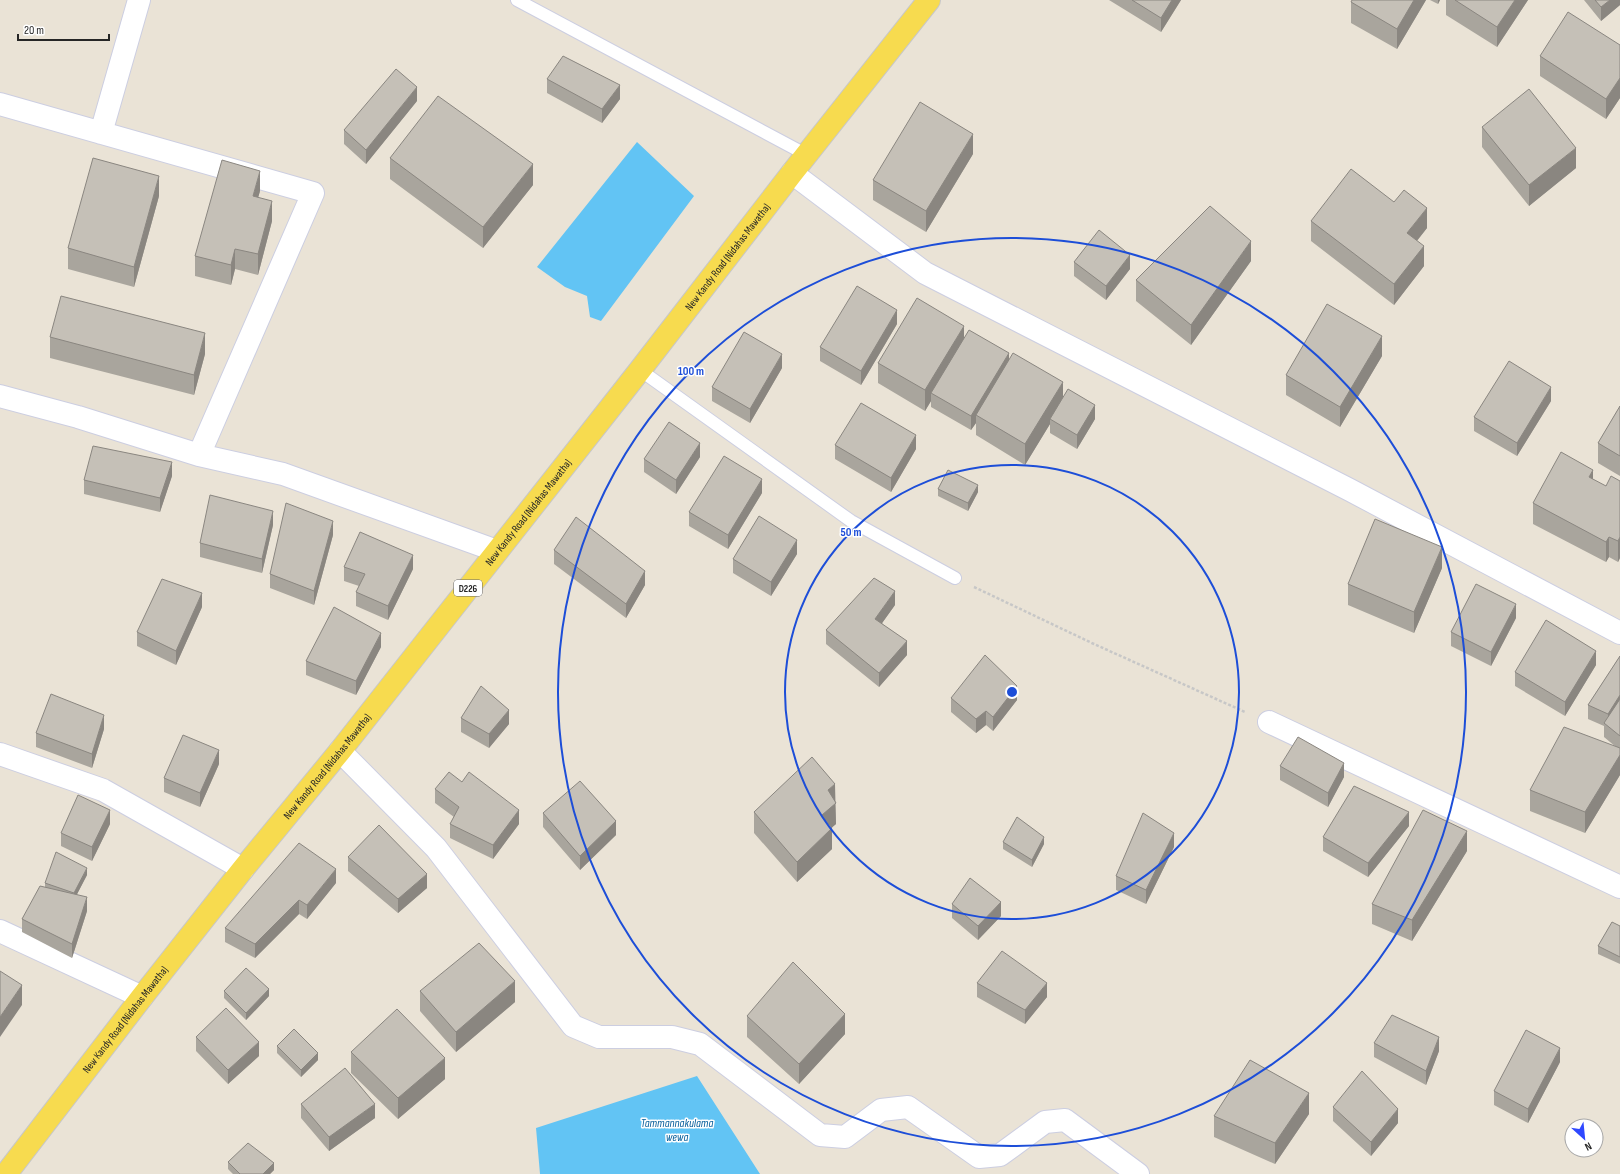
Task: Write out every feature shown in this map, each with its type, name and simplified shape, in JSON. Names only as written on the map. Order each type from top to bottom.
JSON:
[{"type":"main road","name":"New Kandy Road (Nidahas Mawatha)","points":[[6,1174],[142,997],[243,869],[340,751],[929,0]]},
{"type":"street","points":[[101,133],[139,0]]},
{"type":"street","points":[[0,104],[313,193],[199,455]]},
{"type":"street","points":[[792,173],[925,273],[1357,494],[1620,633]]},
{"type":"street","points":[[0,396],[78,417],[199,455],[283,474],[497,551]]},
{"type":"street","points":[[1269,722],[1620,887]]},
{"type":"street","points":[[340,751],[436,848],[573,1026],[599,1037],[672,1037],[700,1044],[820,1135],[845,1137],[881,1110],[908,1107],[979,1157],[1000,1155],[1045,1122],[1065,1120],[1138,1174]]},
{"type":"street","points":[[0,754],[103,790],[243,869]]},
{"type":"street","points":[[0,931],[142,997]]},
{"type":"lane","points":[[517,0],[807,155]]},
{"type":"lane","points":[[640,370],[850,521],[955,578]]},
{"type":"path","points":[[955,578],[1094,644],[1269,722]]},
{"type":"water","points":[[637,142],[694,196],[601,321],[590,317],[587,296],[565,287],[537,267]]},
{"type":"water","name":"Tammannakulama wewa","points":[[697,1076],[760,1174],[540,1174],[536,1128]]},
{"type":"building","points":[[1132,0],[1172,0],[1161,18]]},
{"type":"building","points":[[1352,0],[1414,0],[1397,29],[1351,2]]},
{"type":"building","points":[[1455,0],[1515,0],[1497,27]]},
{"type":"building","points":[[1595,0],[1610,0],[1601,7]]},
{"type":"building","points":[[1568,12],[1620,45],[1620,78],[1606,99],[1540,56]]},
{"type":"building","points":[[563,56],[620,85],[602,109],[547,79]]},
{"type":"building","points":[[396,69],[417,87],[366,150],[344,130]]},
{"type":"building","points":[[1529,89],[1576,148],[1529,185],[1482,127]]},
{"type":"building","points":[[438,96],[533,164],[483,227],[390,158]]},
{"type":"building","points":[[920,102],[973,134],[926,211],[873,180]]},
{"type":"building","points":[[93,158],[159,176],[134,267],[68,248]]},
{"type":"building","points":[[222,160],[260,171],[253,196],[272,201],[258,254],[235,249],[231,265],[195,256]]},
{"type":"building","points":[[1351,169],[1394,202],[1404,190],[1427,208],[1407,233],[1424,246],[1394,284],[1311,221]]},
{"type":"building","points":[[1210,206],[1251,241],[1191,325],[1136,280]]},
{"type":"building","points":[[1099,230],[1130,255],[1106,286],[1074,262]]},
{"type":"building","points":[[857,286],[897,310],[861,371],[820,347]]},
{"type":"building","points":[[61,296],[205,333],[194,375],[50,337]]},
{"type":"building","points":[[917,298],[964,326],[925,390],[878,363]]},
{"type":"building","points":[[1327,304],[1382,336],[1340,407],[1286,375]]},
{"type":"building","points":[[969,330],[1009,353],[971,416],[931,393]]},
{"type":"building","points":[[744,332],[782,354],[750,409],[712,387]]},
{"type":"building","points":[[1013,353],[1063,382],[1025,444],[976,415]]},
{"type":"building","points":[[1509,361],[1551,387],[1517,443],[1474,417]]},
{"type":"building","points":[[1068,389],[1095,405],[1077,435],[1050,419]]},
{"type":"building","points":[[861,403],[916,435],[891,478],[835,445]]},
{"type":"building","points":[[1620,406],[1620,456],[1598,443]]},
{"type":"building","points":[[669,422],[700,443],[676,480],[644,459]]},
{"type":"building","points":[[93,446],[172,462],[160,498],[84,480]]},
{"type":"building","points":[[1561,452],[1593,470],[1589,477],[1606,486],[1611,476],[1620,481],[1620,537],[1618,541],[1609,537],[1606,542],[1533,503]]},
{"type":"building","points":[[724,456],[762,479],[728,535],[689,512]]},
{"type":"building","points":[[948,470],[978,485],[968,503],[938,489]]},
{"type":"building","points":[[210,495],[273,511],[262,559],[200,543]]},
{"type":"building","points":[[286,503],[333,521],[314,591],[270,574]]},
{"type":"building","points":[[759,516],[797,540],[771,582],[733,559]]},
{"type":"building","points":[[576,517],[645,571],[626,604],[554,550]]},
{"type":"building","points":[[1375,519],[1442,547],[1414,612],[1348,584]]},
{"type":"building","points":[[360,532],[413,555],[388,606],[356,592],[365,574],[344,567]]},
{"type":"building","points":[[874,578],[895,591],[875,619],[907,641],[879,673],[826,630]]},
{"type":"building","points":[[162,579],[202,593],[176,651],[137,632]]},
{"type":"building","points":[[1476,584],[1516,604],[1491,652],[1451,632]]},
{"type":"building","points":[[334,607],[381,633],[356,681],[306,661]]},
{"type":"building","points":[[1546,620],[1596,651],[1565,702],[1515,672]]},
{"type":"building","points":[[985,655],[1017,686],[993,717],[986,711],[976,719],[951,698]]},
{"type":"building","points":[[1620,656],[1620,695],[1608,714],[1588,705]]},
{"type":"building","points":[[481,686],[509,710],[489,734],[461,718]]},
{"type":"building","points":[[51,694],[104,715],[92,754],[36,733]]},
{"type":"building","points":[[1620,699],[1620,736],[1604,723]]},
{"type":"building","points":[[1564,727],[1620,748],[1620,755],[1585,812],[1530,790]]},
{"type":"building","points":[[183,735],[219,750],[200,793],[164,778]]},
{"type":"building","points":[[1298,737],[1344,763],[1328,793],[1280,766]]},
{"type":"building","points":[[812,757],[835,784],[828,790],[836,803],[822,815],[832,828],[797,862],[754,812]]},
{"type":"building","points":[[449,772],[462,782],[469,772],[519,810],[493,845],[450,824],[459,807],[435,789]]},
{"type":"building","points":[[580,781],[616,821],[580,856],[543,813]]},
{"type":"building","points":[[1354,786],[1409,812],[1368,863],[1323,837]]},
{"type":"building","points":[[78,795],[110,810],[92,847],[61,833]]},
{"type":"building","points":[[1423,810],[1467,831],[1412,920],[1372,904]]},
{"type":"building","points":[[1143,813],[1174,833],[1146,890],[1116,876]]},
{"type":"building","points":[[1017,817],[1044,837],[1032,860],[1003,842]]},
{"type":"building","points":[[379,825],[427,874],[398,899],[348,857]]},
{"type":"building","points":[[299,843],[336,869],[307,905],[299,900],[255,944],[225,928]]},
{"type":"building","points":[[56,852],[87,868],[74,893],[45,883]]},
{"type":"building","points":[[970,878],[1001,902],[978,926],[952,904]]},
{"type":"building","points":[[40,886],[87,897],[72,944],[22,919]]},
{"type":"building","points":[[1612,922],[1620,926],[1620,957],[1598,946]]},
{"type":"building","points":[[479,943],[515,981],[456,1032],[420,991]]},
{"type":"building","points":[[1002,951],[1047,983],[1025,1010],[977,983]]},
{"type":"building","points":[[793,962],[845,1014],[799,1064],[747,1016]]},
{"type":"building","points":[[246,968],[269,989],[246,1013],[224,991]]},
{"type":"building","points":[[0,971],[22,985],[0,1017]]},
{"type":"building","points":[[226,1008],[259,1042],[228,1070],[196,1037]]},
{"type":"building","points":[[397,1009],[445,1058],[398,1098],[351,1052]]},
{"type":"building","points":[[1392,1015],[1439,1037],[1426,1071],[1374,1043]]},
{"type":"building","points":[[294,1029],[318,1053],[301,1070],[277,1046]]},
{"type":"building","points":[[1526,1030],[1560,1048],[1528,1109],[1494,1091]]},
{"type":"building","points":[[1250,1060],[1309,1093],[1275,1143],[1214,1116]]},
{"type":"building","points":[[345,1068],[375,1104],[329,1137],[301,1104]]},
{"type":"building","points":[[1362,1071],[1398,1109],[1371,1142],[1333,1107]]},
{"type":"building","points":[[248,1143],[274,1163],[263,1174],[240,1174],[228,1162]]}]
